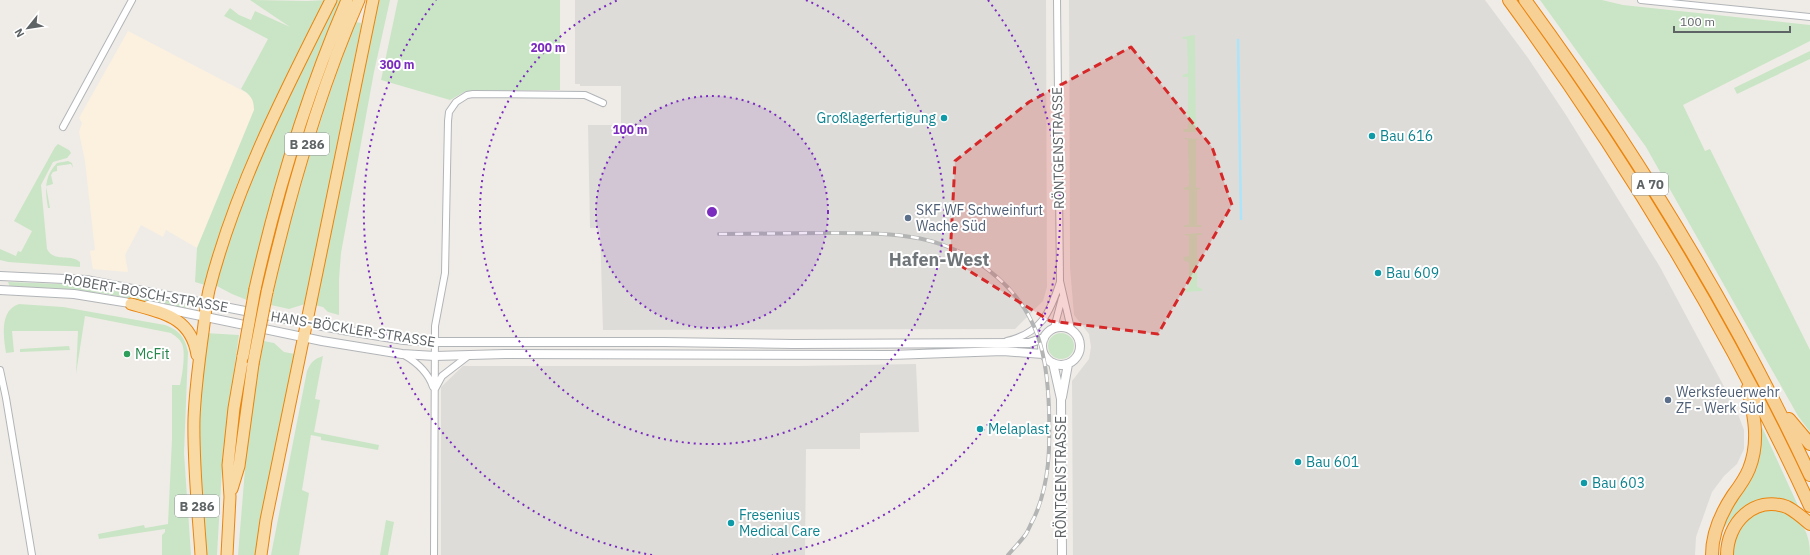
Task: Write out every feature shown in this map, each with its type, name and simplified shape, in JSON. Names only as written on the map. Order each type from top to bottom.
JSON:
[{"type":"highway","name":"B 286","points":[[201,555],[194,456],[194,421],[198,363],[207,302],[222,250],[252,166],[290,80],[331,0]]},
{"type":"highway","name":"B 286","points":[[227,555],[230,498],[228,465],[234,408],[255,289],[280,190],[299,127],[347,0]]},
{"type":"highway","name":"B 286","points":[[230,498],[239,466],[253,364],[267,292],[293,188],[333,67],[359,0]]},
{"type":"highway","points":[[261,555],[306,322],[373,0]]},
{"type":"highway","name":"A 70","points":[[1509,0],[1587,110],[1694,282],[1779,437],[1810,506]]},
{"type":"highway","name":"A 70","points":[[1525,0],[1584,82],[1665,207],[1729,317],[1810,475]]},
{"type":"highway","name":"B 286","points":[[131,304],[170,316],[187,328],[193,340],[198,363]]},
{"type":"highway","points":[[1712,555],[1713,539],[1718,522],[1747,474],[1754,452],[1757,432],[1744,371]]},
{"type":"highway","points":[[1772,399],[1810,444]]},
{"type":"highway","points":[[1727,555],[1728,538],[1735,523],[1757,506],[1776,504],[1788,508],[1810,524]]},
{"type":"street","points":[[63,127],[132,0]]},
{"type":"street","name":"RÖNTGENSTRASSE","points":[[1057,0],[1060,281],[1071,329]]},
{"type":"street","points":[[1641,0],[1810,17]]},
{"type":"street","points":[[434,555],[434,326],[444,273],[447,129],[449,112],[452,106],[461,98],[473,94],[585,95],[603,103]]},
{"type":"street","name":"ROBERT-BOSCH-STRASSE","points":[[0,276],[86,280],[207,302],[243,311]]},
{"type":"street","points":[[1003,342],[1016,339],[1041,324],[1053,304],[1060,281]]},
{"type":"street","name":"ROBERT-BOSCH-STRASSE","points":[[0,290],[74,294],[131,304],[158,306],[236,323]]},
{"type":"street","name":"RÖNTGENSTRASSE","points":[[1054,328],[1063,296]]},
{"type":"street","name":"HANS-BÖCKLER-STRASSE","points":[[243,311],[373,335],[435,342],[890,344],[942,342],[1028,342],[1044,338]]},
{"type":"street","name":"HANS-BÖCKLER-STRASSE","points":[[236,323],[303,338],[402,354],[435,356],[536,354],[891,355],[1003,351],[1044,354]]},
{"type":"street","points":[[1066,327],[1071,329],[1079,339],[1080,346],[1078,356],[1068,364],[1060,365],[1053,363],[1044,354],[1042,344],[1044,338],[1048,332],[1054,328],[1066,327]]},
{"type":"street","points":[[536,342],[536,354]]},
{"type":"street","points":[[664,342],[664,355]]},
{"type":"street","points":[[942,342],[942,354]]},
{"type":"street","points":[[833,344],[833,355]]},
{"type":"street","points":[[890,344],[891,355]]},
{"type":"street","name":"HANS-BÖCKLER-STRASSE","points":[[402,354],[415,362],[427,373],[435,390]]},
{"type":"street","points":[[435,390],[442,376],[468,356]]},
{"type":"street","name":"RÖNTGENSTRASSE","points":[[1053,363],[1061,399]]},
{"type":"street","name":"RÖNTGENSTRASSE","points":[[1062,555],[1061,399],[1068,364]]},
{"type":"street","points":[[0,370],[2,393],[32,555]]},
{"type":"highlighted area","points":[[1131,47],[1212,147],[1232,205],[1158,334],[1050,321],[950,259],[955,161],[1029,102]]},
{"type":"shaded area","points":[[575,0],[1046,0],[1047,287],[1043,301],[1015,329],[603,330],[600,228],[590,228],[588,125],[621,125],[621,86],[580,86],[580,84],[575,84]]},
{"type":"shaded area","points":[[1069,0],[1485,0],[1528,58],[1566,115],[1660,267],[1736,409],[1744,430],[1744,449],[1737,464],[1724,476],[1712,492],[1696,537],[1695,555],[1073,555],[1072,381],[1089,359],[1091,347],[1089,334],[1074,315],[1070,268]]},
{"type":"shaded area","points":[[128,31],[247,93],[254,101],[254,110],[197,248],[166,230],[163,237],[141,225],[125,255],[128,272],[93,269],[90,251],[95,250],[85,161],[79,132],[82,123],[79,118]]},
{"type":"shaded area","points":[[916,364],[919,432],[860,433],[860,449],[806,449],[805,555],[441,555],[441,387],[463,366],[797,366]]},
{"type":"green space","points":[[250,0],[326,0],[238,182],[205,285],[195,282],[197,248],[254,110],[251,97],[241,89],[268,39],[224,16],[230,8],[239,15],[251,20],[255,11],[290,27]]},
{"type":"green space","points":[[335,0],[341,0],[298,112],[266,218],[247,300],[215,285],[250,178]]},
{"type":"green space","points":[[376,0],[390,0],[374,72],[341,253],[339,315],[328,312],[323,307],[314,305]]},
{"type":"green space","points":[[398,0],[560,0],[560,90],[466,91],[450,100],[381,80]]},
{"type":"green space","points":[[1540,0],[1602,0],[1623,5],[1810,25],[1810,41],[1683,105],[1705,151],[1710,149],[1810,350],[1810,432],[1798,416],[1646,147]]},
{"type":"green space","points":[[356,22],[361,23],[361,27],[305,304],[289,309],[271,305],[287,234],[307,165],[341,61]]},
{"type":"green space","points":[[1195,35],[1196,132],[1184,132],[1183,129],[1188,129],[1188,114],[1182,112],[1188,111],[1188,77],[1183,77],[1182,75],[1188,73],[1187,39],[1183,39],[1182,37]]},
{"type":"green space","points":[[1810,51],[1810,59],[1737,94],[1734,88]]},
{"type":"green space","points":[[1182,138],[1202,139],[1196,140],[1196,187],[1202,189],[1197,190],[1197,225],[1202,225],[1201,227],[1183,226],[1189,224],[1189,190],[1184,190],[1183,188],[1189,186],[1188,140]]},
{"type":"green space","points":[[58,144],[69,150],[71,153],[67,158],[53,162],[41,185],[47,249],[54,256],[76,259],[80,262],[80,267],[8,262],[0,260],[0,249],[16,256],[18,251],[21,252],[32,231],[14,221]]},
{"type":"green space","points":[[68,161],[72,163],[73,168],[71,164],[57,166],[57,171],[53,172],[51,175],[53,184],[46,186],[50,173],[57,163]]},
{"type":"green space","points":[[46,187],[50,208],[48,208]]},
{"type":"green space","points":[[1202,233],[1202,235],[1197,235],[1197,258],[1203,260],[1197,261],[1197,287],[1203,289],[1202,291],[1185,292],[1184,289],[1189,288],[1189,262],[1184,261],[1183,257],[1189,256],[1189,236],[1183,234]]},
{"type":"green space","points":[[8,282],[87,285],[184,303],[186,309],[102,293],[10,287]]},
{"type":"green space","points":[[19,304],[63,307],[165,325],[174,329],[181,335],[188,352],[184,453],[191,555],[162,555],[162,535],[165,532],[165,529],[99,539],[98,534],[144,525],[145,528],[168,524],[172,439],[172,385],[180,385],[184,358],[181,342],[171,333],[85,316],[76,374],[78,331],[12,331],[14,352],[6,353],[4,324],[9,312],[13,307]]},
{"type":"green space","points":[[205,333],[239,335],[223,451],[217,555],[206,555],[199,464],[199,412]]},
{"type":"green space","points":[[1061,333],[1070,337],[1074,346],[1070,355],[1061,359],[1052,355],[1048,346],[1052,337]]},
{"type":"green space","points":[[264,341],[274,343],[284,352],[295,354],[256,555],[238,555],[247,445],[258,369]]},
{"type":"green space","points":[[69,346],[70,350],[20,352],[20,349]]},
{"type":"green space","points":[[323,356],[315,399],[320,400],[314,432],[379,445],[378,450],[321,440],[321,437],[311,435],[302,490],[309,493],[299,555],[271,555],[307,371],[313,361]]},
{"type":"green space","points":[[1762,427],[1800,510],[1750,504],[1739,510],[1722,530],[1729,511],[1754,473],[1759,458]]},
{"type":"green space","points":[[1766,509],[1783,511],[1792,516],[1801,524],[1805,529],[1809,541],[1810,555],[1731,555],[1732,542],[1746,518]]},
{"type":"green space","points":[[386,520],[394,522],[388,555],[380,555]]},
{"type":"waterway","points":[[1238,40],[1241,219]]},
{"type":"railway","points":[[719,234],[873,233],[917,238],[938,243],[958,251],[978,263],[998,278],[1012,292],[1032,321],[1043,354],[1048,390],[1049,451],[1043,492],[1034,518],[1026,534],[1008,555]]},
{"type":"place","name":"Großlagerfertigung","points":[[944,118]]},
{"type":"place","name":"Bau 616","points":[[1372,136]]},
{"type":"place","name":"SKF WF Schweinfurt Wache Süd","points":[[908,218]]},
{"type":"place","name":"Bau 609","points":[[1378,273]]},
{"type":"place","name":"McFit","points":[[127,354]]},
{"type":"place","name":"Werksfeuerwehr ZF - Werk Süd","points":[[1668,400]]},
{"type":"place","name":"Melaplast","points":[[980,429]]},
{"type":"place","name":"Bau 601","points":[[1298,462]]},
{"type":"place","name":"Bau 603","points":[[1584,483]]},
{"type":"place","name":"Fresenius Medical Care","points":[[731,523]]},
{"type":"district","name":"Hafen-West","points":[[939,260]]}]
